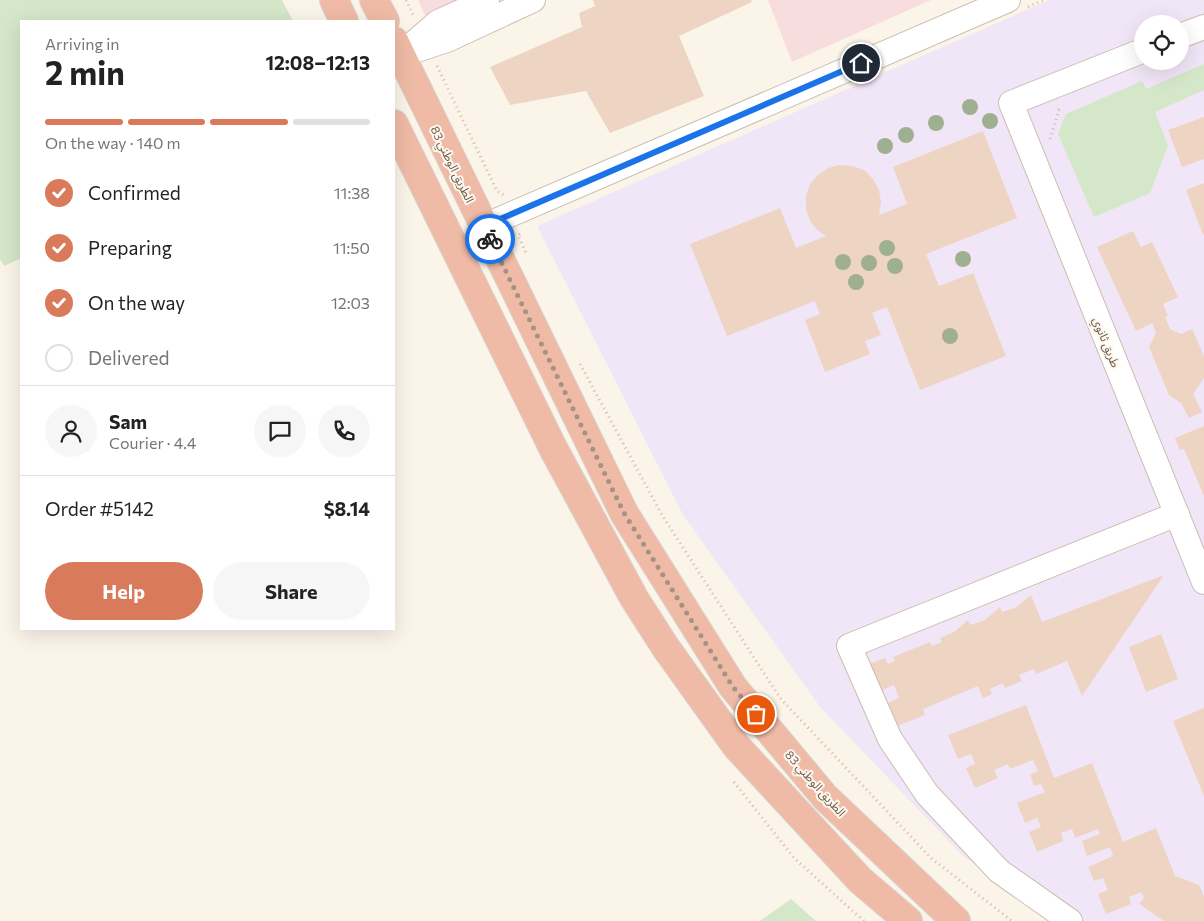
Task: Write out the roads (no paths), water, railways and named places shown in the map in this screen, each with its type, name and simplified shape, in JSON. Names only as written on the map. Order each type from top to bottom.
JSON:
[{"type":"highway","points":[[334,0],[344,20]]},
{"type":"highway","points":[[374,0],[384,20]]},
{"type":"highway","name":"الطريق الوطني 83","points":[[396,51],[624,513],[733,687],[825,797],[956,921]]},
{"type":"highway","points":[[395,126],[554,448],[634,598],[666,648],[737,747],[860,880],[908,921]]},
{"type":"street","points":[[434,36],[487,0]]},
{"type":"street","points":[[396,51],[534,0]]},
{"type":"street","points":[[484,226],[1017,4]]},
{"type":"street","points":[[1189,33],[1204,27]]},
{"type":"street","name":"طريق ثانوي","points":[[1134,64],[1011,103],[1204,582]]},
{"type":"street","points":[[1070,921],[1000,871],[927,794],[890,739],[849,646],[1177,514]]}]
